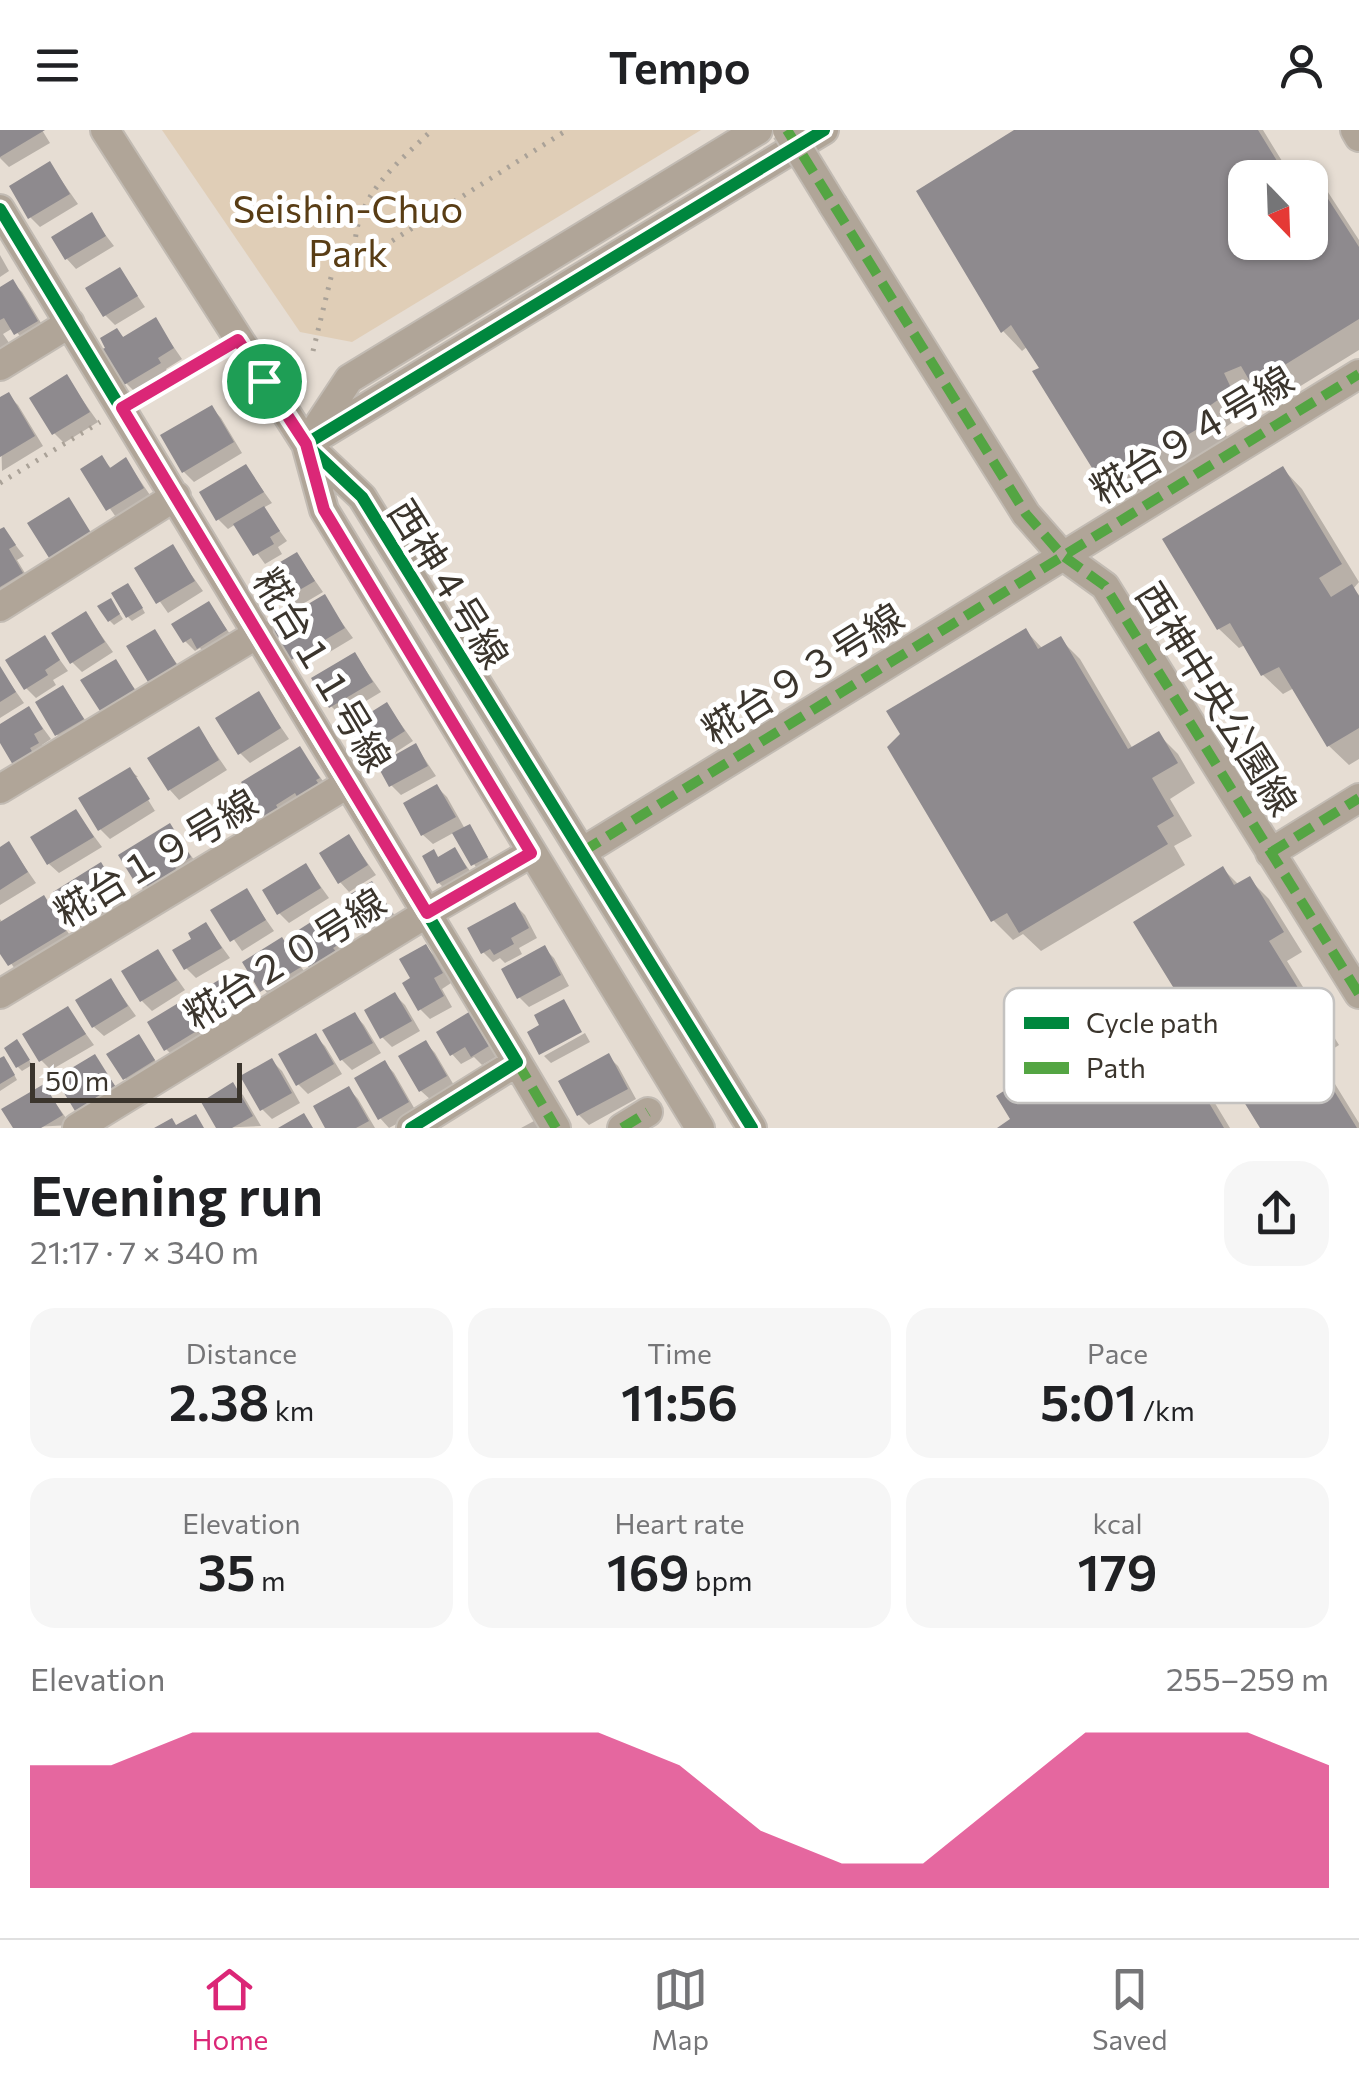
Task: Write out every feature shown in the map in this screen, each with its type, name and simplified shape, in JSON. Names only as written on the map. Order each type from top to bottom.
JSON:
[{"type":"street","points":[[104,130],[306,444]]},
{"type":"street","points":[[306,444],[349,379],[758,130]]},
{"type":"street","name":"西神中央公園線","points":[[787,130],[1026,514],[1062,555],[1105,586],[1359,994]]},
{"type":"street","points":[[306,444],[824,130]]},
{"type":"street","points":[[1355,130],[1359,137]]},
{"type":"street","name":"糀台１１号線","points":[[0,209],[556,1128]]},
{"type":"street","points":[[0,366],[70,323]]},
{"type":"street","name":"糀台９４号線","points":[[1062,555],[1359,374]]},
{"type":"street","name":"西神４号線","points":[[306,444],[362,497],[752,1128]]},
{"type":"street","name":"西神４号線","points":[[306,444],[324,510],[700,1128]]},
{"type":"street","points":[[0,606],[176,496]]},
{"type":"street","name":"糀台９３号線","points":[[582,852],[1062,555]]},
{"type":"street","points":[[0,789],[259,633]]},
{"type":"street","name":"糀台１９号線","points":[[0,994],[349,783]]},
{"type":"street","points":[[1270,852],[1359,798]]},
{"type":"street","name":"糀台２０号線","points":[[77,1128],[531,853]]},
{"type":"street","points":[[410,1128],[517,1062]]},
{"type":"street","points":[[622,1128],[648,1112]]},
{"type":"path","points":[[313,351],[334,265],[355,246],[355,224],[380,180],[432,130]]},
{"type":"path","points":[[355,246],[373,252],[567,130]]},
{"type":"path","points":[[0,483],[238,340]]},
{"type":"green space","name":"Seishin-Chuo Park","points":[[162,130],[701,130],[352,342],[300,332]]},
{"type":"building","points":[[0,130],[45,130],[0,157]]},
{"type":"building","points":[[1014,130],[1258,130],[1276,160],[1228,160],[1228,260],[1328,260],[1328,199],[1359,247],[1359,319],[1252,385],[1241,366],[1224,373],[1232,390],[1205,409],[1211,421],[1113,479],[1097,476],[1032,371],[1039,368],[1011,325],[1001,333],[916,191]]},
{"type":"building","points":[[50,161],[70,194],[28,219],[9,186]]},
{"type":"building","points":[[92,212],[106,236],[65,260],[51,237]]},
{"type":"building","points":[[120,267],[138,296],[103,317],[85,288]]},
{"type":"building","points":[[13,279],[38,321],[14,335],[4,318],[0,320],[0,287]]},
{"type":"building","points":[[156,317],[174,348],[158,358],[161,363],[124,385],[102,349],[105,348],[100,338],[117,328],[123,337]]},
{"type":"building","points":[[67,374],[90,412],[52,435],[29,398]]},
{"type":"building","points":[[9,392],[35,436],[0,457],[0,397]]},
{"type":"building","points":[[212,405],[234,442],[182,473],[160,435]]},
{"type":"building","points":[[102,455],[110,468],[126,457],[144,488],[106,511],[80,469]]},
{"type":"building","points":[[246,464],[264,492],[216,521],[199,492]]},
{"type":"building","points":[[1283,466],[1342,564],[1319,578],[1331,597],[1352,584],[1359,596],[1359,728],[1327,747],[1279,667],[1261,676],[1230,623],[1217,630],[1162,539]]},
{"type":"building","points":[[69,497],[93,536],[51,561],[27,523]]},
{"type":"building","points":[[264,506],[280,531],[270,537],[274,544],[253,556],[233,524]]},
{"type":"building","points":[[4,527],[16,545],[9,549],[23,573],[0,587],[0,529]]},
{"type":"building","points":[[173,544],[195,581],[156,604],[134,568]]},
{"type":"building","points":[[297,552],[315,581],[277,603],[260,574]]},
{"type":"building","points":[[128,583],[143,608],[126,618],[111,593]]},
{"type":"building","points":[[325,594],[345,628],[291,660],[271,626]]},
{"type":"building","points":[[111,598],[120,614],[108,622],[97,606]]},
{"type":"building","points":[[209,601],[227,630],[197,649],[191,638],[183,643],[171,624]]},
{"type":"building","points":[[86,611],[105,642],[70,664],[51,633]]},
{"type":"building","points":[[1026,628],[1038,649],[1061,636],[1128,749],[1159,731],[1178,763],[1152,778],[1174,816],[1157,826],[1168,844],[1019,933],[1007,913],[991,922],[887,747],[900,734],[886,711]]},
{"type":"building","points":[[155,629],[177,665],[148,682],[126,646]]},
{"type":"building","points":[[45,635],[60,660],[45,670],[48,675],[24,690],[5,660]]},
{"type":"building","points":[[355,652],[373,682],[329,708],[311,678]]},
{"type":"building","points":[[116,659],[135,690],[100,711],[80,680]]},
{"type":"building","points":[[0,666],[16,692],[0,702]]},
{"type":"building","points":[[63,685],[84,719],[55,736],[35,702]]},
{"type":"building","points":[[259,691],[281,728],[238,755],[215,718]]},
{"type":"building","points":[[387,702],[405,731],[370,753],[352,724]]},
{"type":"building","points":[[29,706],[43,729],[34,734],[39,743],[30,748],[33,753],[13,765],[0,743],[0,724]]},
{"type":"building","points":[[199,726],[219,760],[168,791],[147,758]]},
{"type":"building","points":[[416,743],[428,766],[389,787],[377,765]]},
{"type":"building","points":[[300,746],[324,792],[302,805],[295,793],[276,805],[279,810],[264,819],[241,782]]},
{"type":"building","points":[[130,767],[150,799],[98,831],[78,798]]},
{"type":"building","points":[[437,784],[456,817],[421,836],[403,803]]},
{"type":"building","points":[[76,809],[94,837],[47,865],[30,837]]},
{"type":"building","points":[[170,823],[191,857],[175,867],[177,871],[139,889],[118,855]]},
{"type":"building","points":[[470,824],[488,857],[471,866],[452,833]]},
{"type":"building","points":[[349,834],[368,865],[338,884],[319,853]]},
{"type":"building","points":[[9,841],[28,872],[0,890],[0,847]]},
{"type":"building","points":[[455,847],[467,868],[437,884],[422,856],[434,849],[438,857]]},
{"type":"building","points":[[101,862],[122,897],[74,926],[53,892]]},
{"type":"building","points":[[306,863],[321,888],[277,915],[262,890]]},
{"type":"building","points":[[1223,866],[1234,885],[1250,876],[1284,932],[1269,941],[1298,988],[1174,988],[1133,922]]},
{"type":"building","points":[[372,881],[393,914],[368,929],[347,896]]},
{"type":"building","points":[[247,888],[266,920],[230,942],[210,910]]},
{"type":"building","points":[[44,895],[66,931],[8,966],[0,954],[0,922]]},
{"type":"building","points":[[515,902],[529,928],[511,938],[514,944],[494,955],[490,949],[481,954],[467,928]]},
{"type":"building","points":[[333,908],[346,929],[337,935],[341,943],[333,948],[337,953],[310,969],[289,936]]},
{"type":"building","points":[[206,922],[222,948],[184,970],[172,950],[191,939],[188,933]]},
{"type":"building","points":[[282,937],[301,967],[260,992],[242,962]]},
{"type":"building","points":[[426,944],[443,973],[434,978],[444,996],[418,1011],[402,983],[410,978],[399,959]]},
{"type":"building","points":[[545,945],[561,975],[517,999],[501,969]]},
{"type":"building","points":[[158,949],[177,980],[140,1002],[121,971]]},
{"type":"building","points":[[237,969],[252,994],[221,1013],[214,1002],[208,1006],[199,992]]},
{"type":"building","points":[[111,978],[128,1006],[92,1028],[75,1000]]},
{"type":"building","points":[[395,992],[412,1021],[380,1039],[364,1010]]},
{"type":"building","points":[[190,996],[208,1024],[164,1051],[147,1022]]},
{"type":"building","points":[[564,999],[582,1032],[539,1055],[527,1032],[539,1025],[534,1015]]},
{"type":"building","points":[[68,1006],[86,1034],[39,1062],[22,1034]]},
{"type":"building","points":[[355,1012],[373,1043],[340,1061],[322,1030]]},
{"type":"building","points":[[469,1012],[489,1046],[471,1057],[465,1047],[450,1056],[436,1032]]},
{"type":"building","points":[[316,1033],[334,1064],[296,1086],[278,1054]]},
{"type":"building","points":[[139,1034],[155,1060],[123,1080],[106,1054]]},
{"type":"building","points":[[17,1039],[30,1060],[16,1068],[4,1048]]},
{"type":"building","points":[[426,1040],[447,1076],[419,1092],[398,1056]]},
{"type":"building","points":[[609,1053],[628,1089],[577,1116],[558,1081]]},
{"type":"building","points":[[95,1054],[115,1086],[75,1111],[55,1078]]},
{"type":"building","points":[[4,1056],[15,1075],[0,1084],[0,1058]]},
{"type":"building","points":[[272,1058],[292,1093],[260,1111],[240,1076]]},
{"type":"building","points":[[385,1060],[409,1102],[378,1120],[354,1078]]},
{"type":"building","points":[[233,1082],[253,1116],[232,1128],[216,1128],[201,1102]]},
{"type":"building","points":[[44,1084],[63,1115],[41,1128],[13,1128],[1,1109]]},
{"type":"building","points":[[349,1086],[369,1121],[356,1128],[325,1128],[313,1106]]},
{"type":"building","points":[[1004,1091],[1004,1103],[1209,1103],[1224,1128],[997,1128],[1010,1119],[996,1096]]},
{"type":"building","points":[[1334,1091],[1357,1128],[1260,1128],[1245,1103],[1334,1103]]},
{"type":"building","points":[[304,1113],[313,1128],[278,1128]]},
{"type":"building","points":[[196,1114],[204,1128],[154,1128],[172,1118],[176,1125]]},
{"type":"marked path","points":[[787,130],[1026,514],[1062,555],[1105,586],[1359,994]]},
{"type":"marked path","points":[[582,852],[1359,374]]},
{"type":"marked path","points":[[1270,853],[1359,798]]},
{"type":"marked path","points":[[517,1062],[556,1128]]},
{"type":"marked path","points":[[622,1128],[648,1112]]},
{"type":"cycle path","points":[[752,1128],[362,497],[306,444],[824,130]]},
{"type":"cycle path","points":[[0,209],[517,1062],[411,1128]]},
{"type":"route","points":[[238,340],[264,381],[306,444],[324,510],[531,853],[427,913],[122,408],[238,340]]}]
